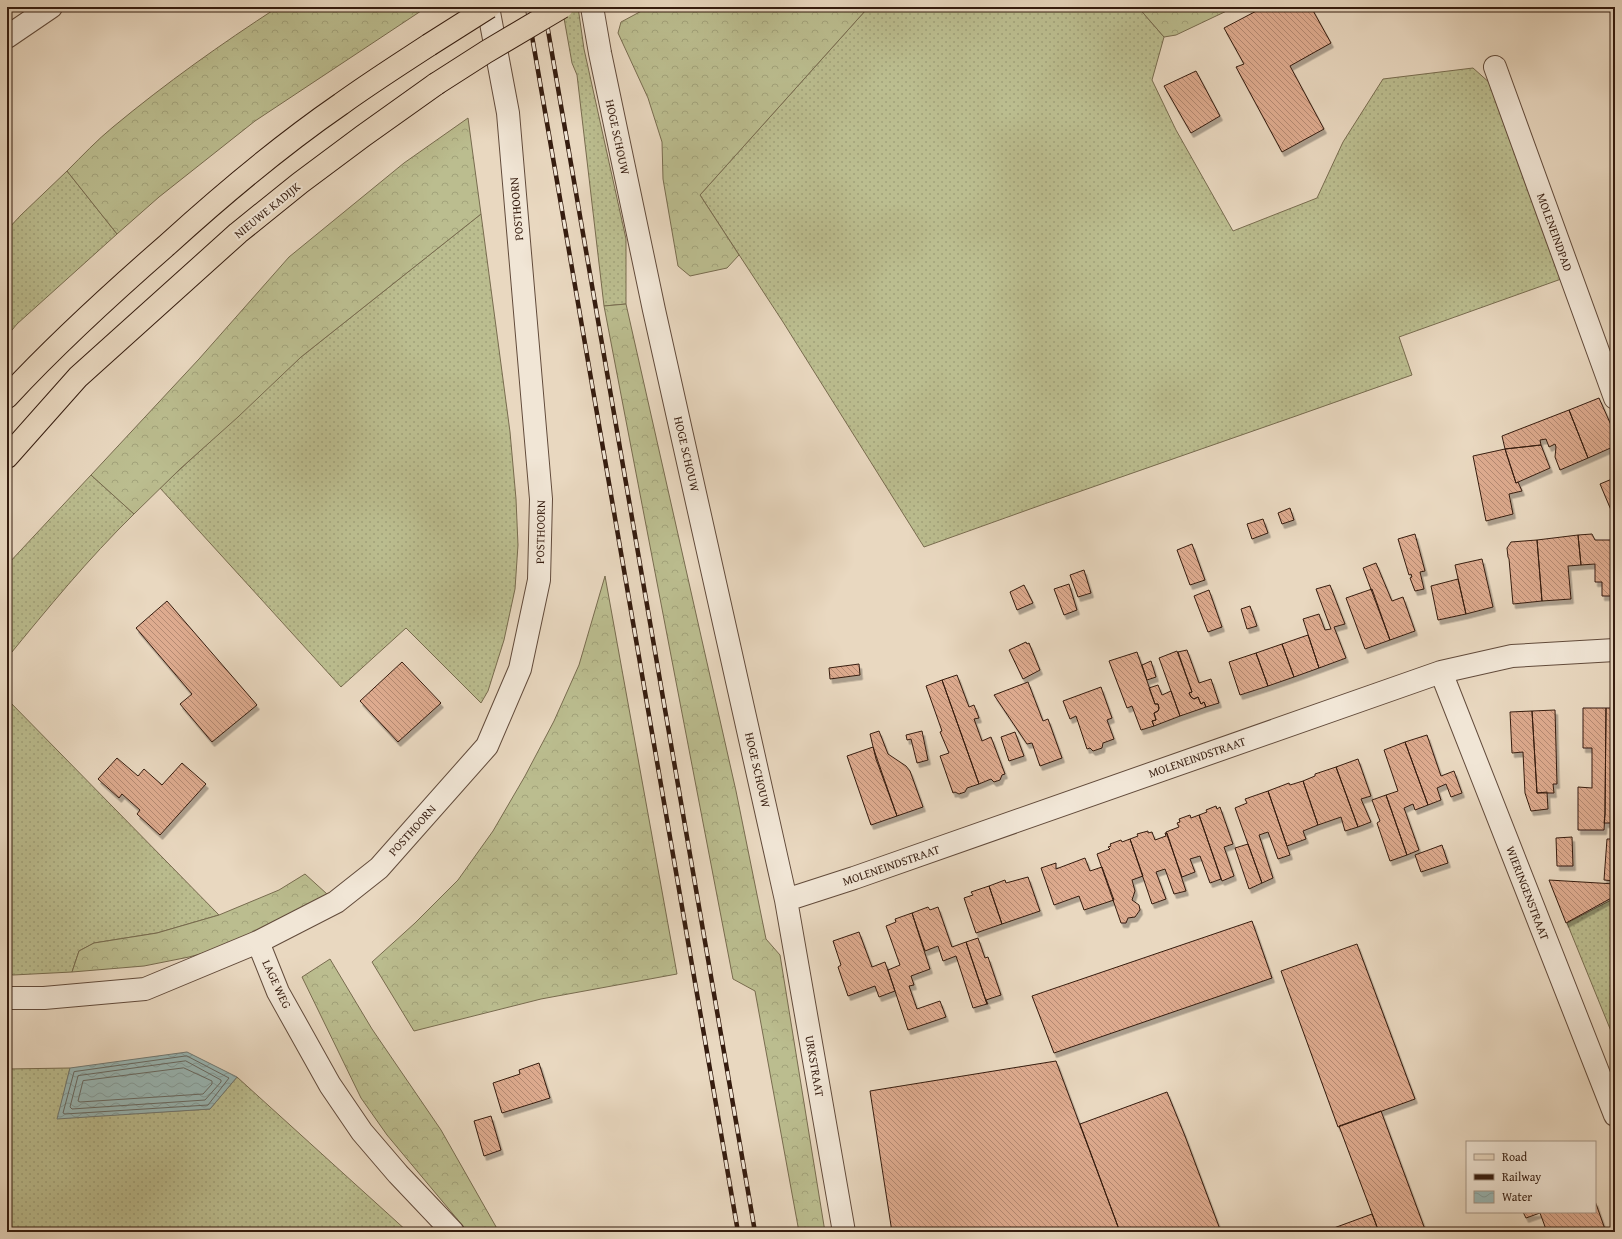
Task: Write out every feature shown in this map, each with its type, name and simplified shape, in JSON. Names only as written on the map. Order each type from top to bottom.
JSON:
[{"type":"main road","points":[[7,397],[69,334],[128,278],[250,174],[340,104],[488,7]]},
{"type":"main road","name":"NIEUWE KADIJK","points":[[7,457],[78,377],[238,233],[300,183],[436,84],[486,52],[562,7]]},
{"type":"street","points":[[7,37],[51,7]]},
{"type":"street","name":"POSTHOORN","points":[[258,942],[336,902],[379,868],[487,746],[520,670],[539,580],[541,499],[508,113],[488,7]]},
{"type":"street","name":"HOGE SCHOUW","points":[[592,7],[600,53],[654,310],[786,900]]},
{"type":"street","name":"MOLENEINDPAD","points":[[1495,67],[1615,398]]},
{"type":"street","name":"MOLENEINDSTRAAT","points":[[786,900],[854,878],[1441,672],[1512,656],[1615,650]]},
{"type":"street","name":"WIERINGENSTRAAT","points":[[1441,672],[1615,1115]]},
{"type":"street","name":"URKSTRAAT","points":[[786,900],[844,1232]]},
{"type":"street","points":[[7,998],[44,998],[145,989],[258,942]]},
{"type":"street","name":"LAGE WEG","points":[[258,942],[278,992],[330,1085],[358,1126],[398,1174],[453,1232]]},
{"type":"green space","points":[[278,7],[427,7],[255,121],[159,197],[117,234],[67,171],[107,132],[173,79]]},
{"type":"green space","points":[[562,7],[578,7],[584,49],[626,239],[626,304],[604,306],[577,75],[572,63]]},
{"type":"green space","points":[[649,7],[872,7],[865,11],[700,195],[739,255],[727,268],[690,276],[678,266],[663,179],[662,142],[648,98],[618,33],[621,22]]},
{"type":"green space","points":[[872,7],[1138,7],[1164,37],[1152,80],[1176,130],[1233,231],[1317,198],[1343,142],[1383,79],[1473,68],[1491,84],[1564,278],[1399,337],[1412,375],[924,547],[783,322],[700,195],[865,11]]},
{"type":"green space","points":[[1138,7],[1235,7],[1176,35],[1164,37]]},
{"type":"green space","points":[[468,118],[481,214],[301,357],[238,417],[181,468],[134,514],[91,475],[199,359],[289,257],[404,163]]},
{"type":"green space","points":[[67,171],[117,234],[17,324],[7,336],[7,230]]},
{"type":"green space","points":[[481,214],[510,432],[516,499],[518,545],[515,589],[504,640],[488,691],[481,703],[406,628],[341,687],[160,488],[301,357]]},
{"type":"green space","points":[[626,304],[736,791],[766,939],[780,955],[825,1232],[799,1232],[755,991],[733,979],[604,306]]},
{"type":"green space","points":[[91,475],[134,514],[84,566],[7,658],[7,565]]},
{"type":"green space","points":[[605,576],[677,974],[541,999],[414,1031],[372,962],[415,923],[458,880],[493,831],[525,776],[554,721],[579,665]]},
{"type":"green space","points":[[7,699],[219,915],[157,933],[94,943],[79,951],[72,972],[13,975],[7,973]]},
{"type":"green space","points":[[305,874],[327,894],[322,899],[236,944],[189,957],[144,966],[72,972],[79,951],[94,943],[157,933],[219,915],[279,890]]},
{"type":"green space","points":[[1615,898],[1615,1041],[1567,923]]},
{"type":"green space","points":[[330,959],[372,1029],[441,1130],[499,1232],[468,1232],[387,1135],[361,1098],[302,977]]},
{"type":"green space","points":[[70,1068],[58,1118],[210,1109],[237,1077],[408,1232],[7,1232],[7,1069]]},
{"type":"water","points":[[187,1052],[237,1077],[210,1109],[57,1119],[70,1068]]},
{"type":"building","points":[[1264,7],[1311,7],[1331,43],[1290,66],[1324,129],[1282,152],[1236,67],[1244,64],[1224,28]]},
{"type":"building","points":[[1196,71],[1220,116],[1191,133],[1164,86]]},
{"type":"building","points":[[1599,398],[1615,434],[1615,446],[1588,458],[1569,410]]},
{"type":"building","points":[[1569,410],[1588,458],[1560,470],[1555,457],[1555,444],[1549,447],[1546,439],[1540,440],[1541,445],[1505,449],[1502,436]]},
{"type":"building","points":[[1541,445],[1550,468],[1516,483],[1505,449]]},
{"type":"building","points":[[1505,449],[1516,483],[1518,482],[1522,491],[1509,494],[1513,514],[1486,521],[1473,456]]},
{"type":"building","points":[[1612,479],[1615,487],[1615,508],[1611,510],[1600,484]]},
{"type":"building","points":[[1290,508],[1294,520],[1282,524],[1278,513]]},
{"type":"building","points":[[1263,519],[1268,533],[1252,539],[1247,524]]},
{"type":"building","points":[[1415,534],[1425,571],[1420,572],[1424,589],[1415,591],[1410,578],[1412,577],[1411,574],[1409,575],[1398,539]]},
{"type":"building","points":[[1592,534],[1595,540],[1615,540],[1615,596],[1602,596],[1602,582],[1595,582],[1595,564],[1581,565],[1578,535]]},
{"type":"building","points":[[1578,535],[1581,565],[1568,566],[1571,599],[1542,601],[1537,540]]},
{"type":"building","points":[[1537,540],[1542,601],[1513,604],[1507,548],[1511,542]]},
{"type":"building","points":[[1192,544],[1205,580],[1190,585],[1177,550]]},
{"type":"building","points":[[1482,559],[1493,607],[1466,614],[1455,565]]},
{"type":"building","points":[[1376,563],[1392,601],[1403,597],[1415,631],[1390,640],[1363,568]]},
{"type":"building","points":[[1084,570],[1091,593],[1078,597],[1070,575]]},
{"type":"building","points":[[1458,579],[1466,614],[1438,620],[1431,586]]},
{"type":"building","points":[[1069,584],[1077,610],[1064,615],[1054,589]]},
{"type":"building","points":[[1024,585],[1033,603],[1017,610],[1010,592]]},
{"type":"building","points":[[1330,585],[1345,624],[1334,627],[1346,658],[1319,668],[1303,619],[1319,614],[1325,630],[1331,629],[1316,589]]},
{"type":"building","points":[[1372,589],[1390,640],[1365,649],[1346,598]]},
{"type":"building","points":[[1209,590],[1222,627],[1208,632],[1194,596]]},
{"type":"building","points":[[167,601],[257,705],[212,742],[180,704],[192,694],[136,628]]},
{"type":"building","points":[[1250,606],[1257,626],[1247,629],[1241,609]]},
{"type":"building","points":[[1308,635],[1319,668],[1294,677],[1282,644]]},
{"type":"building","points":[[1026,642],[1027,644],[1029,643],[1040,670],[1023,679],[1009,650]]},
{"type":"building","points":[[1282,644],[1294,677],[1268,686],[1256,653]]},
{"type":"building","points":[[1187,650],[1199,683],[1211,679],[1219,703],[1206,707],[1204,702],[1201,704],[1198,697],[1194,699],[1191,697],[1189,693],[1192,692],[1178,652]]},
{"type":"building","points":[[1177,651],[1192,692],[1189,693],[1191,697],[1194,699],[1198,697],[1201,704],[1204,702],[1206,707],[1180,716],[1159,658]]},
{"type":"building","points":[[1137,652],[1155,704],[1158,704],[1159,708],[1158,711],[1154,713],[1156,720],[1152,721],[1154,726],[1141,730],[1132,706],[1127,708],[1109,661]]},
{"type":"building","points":[[1256,653],[1268,686],[1240,695],[1229,662]]},
{"type":"building","points":[[1151,661],[1156,677],[1147,680],[1142,665]]},
{"type":"building","points":[[402,662],[441,703],[398,742],[360,701]]},
{"type":"building","points":[[859,664],[860,675],[830,679],[829,668]]},
{"type":"building","points":[[957,675],[969,707],[974,705],[979,718],[974,719],[982,741],[991,737],[1005,774],[1002,775],[1000,780],[994,782],[991,779],[979,784],[942,680]]},
{"type":"building","points":[[942,680],[979,784],[967,788],[965,792],[959,794],[955,792],[953,793],[940,756],[949,753],[940,732],[942,731],[926,686]]},
{"type":"building","points":[[1028,682],[1043,721],[1048,719],[1062,758],[1040,766],[1032,743],[1027,744],[994,695]]},
{"type":"building","points":[[1158,685],[1162,695],[1171,691],[1180,716],[1154,726],[1152,721],[1156,720],[1154,713],[1158,711],[1159,708],[1158,704],[1155,704],[1149,688]]},
{"type":"building","points":[[1101,687],[1112,718],[1107,720],[1114,739],[1103,743],[1102,748],[1093,751],[1090,748],[1087,749],[1076,716],[1070,719],[1063,701]]},
{"type":"building","points":[[1583,708],[1606,708],[1604,830],[1578,830],[1578,787],[1592,788],[1592,748],[1583,748]]},
{"type":"building","points":[[1606,708],[1615,708],[1614,823],[1604,823]]},
{"type":"building","points":[[1555,710],[1557,784],[1553,784],[1554,793],[1537,793],[1532,711]]},
{"type":"building","points":[[1532,711],[1537,793],[1547,792],[1548,809],[1531,811],[1525,793],[1523,752],[1512,753],[1510,712]]},
{"type":"building","points":[[879,731],[888,754],[906,766],[910,771],[923,807],[897,816],[876,759],[870,734]]},
{"type":"building","points":[[922,731],[928,760],[917,763],[911,739],[907,740],[906,735]]},
{"type":"building","points":[[1015,732],[1024,756],[1009,761],[1001,737]]},
{"type":"building","points":[[1427,735],[1441,776],[1454,771],[1462,793],[1451,797],[1446,784],[1437,788],[1441,800],[1428,805],[1405,742]]},
{"type":"building","points":[[1405,742],[1428,805],[1415,810],[1413,804],[1404,808],[1419,850],[1407,855],[1386,795],[1398,791],[1384,750]]},
{"type":"building","points":[[873,747],[897,816],[871,825],[847,756]]},
{"type":"building","points":[[117,758],[138,776],[144,769],[162,785],[182,763],[206,784],[160,835],[137,814],[140,810],[122,794],[119,798],[98,779]]},
{"type":"building","points":[[1358,759],[1371,796],[1361,799],[1371,822],[1358,827],[1336,767]]},
{"type":"building","points":[[1336,767],[1358,827],[1345,831],[1341,817],[1318,825],[1303,781],[1315,776],[1315,774]]},
{"type":"building","points":[[1303,781],[1318,825],[1303,831],[1306,839],[1287,846],[1268,791],[1289,783],[1290,785]]},
{"type":"building","points":[[1268,791],[1290,855],[1278,859],[1268,832],[1259,835],[1273,878],[1262,883],[1235,808],[1247,803],[1245,799]]},
{"type":"building","points":[[1386,795],[1407,855],[1390,861],[1377,823],[1380,821],[1372,800]]},
{"type":"building","points":[[1216,806],[1217,809],[1220,807],[1233,844],[1224,847],[1234,876],[1222,881],[1199,815]]},
{"type":"building","points":[[1190,815],[1191,818],[1199,815],[1221,879],[1210,883],[1200,856],[1190,859],[1195,872],[1182,877],[1166,832],[1179,827],[1177,823],[1180,822],[1179,819]]},
{"type":"building","points":[[1148,831],[1148,833],[1152,832],[1155,840],[1166,836],[1165,833],[1167,833],[1186,891],[1174,894],[1165,869],[1156,872],[1166,899],[1152,904],[1130,839],[1138,836],[1137,834]]},
{"type":"building","points":[[1572,837],[1573,866],[1557,866],[1556,838]]},
{"type":"building","points":[[1130,839],[1143,876],[1132,880],[1135,891],[1132,900],[1139,905],[1140,910],[1135,917],[1128,918],[1126,923],[1121,923],[1097,854],[1110,849],[1108,847],[1111,846],[1110,844],[1121,840],[1122,842]]},
{"type":"building","points":[[1607,839],[1615,839],[1615,881],[1604,880]]},
{"type":"building","points":[[1248,844],[1262,883],[1249,889],[1235,848]]},
{"type":"building","points":[[1442,845],[1448,863],[1421,872],[1415,855]]},
{"type":"building","points":[[1085,858],[1090,871],[1102,867],[1114,900],[1084,910],[1079,896],[1054,905],[1041,868],[1056,863],[1056,869]]},
{"type":"building","points":[[1028,877],[1040,911],[1002,924],[989,886],[1005,880],[1006,883]]},
{"type":"building","points":[[1549,880],[1615,884],[1615,896],[1566,923]]},
{"type":"building","points":[[989,886],[1002,924],[976,933],[964,898],[973,895],[971,892]]},
{"type":"building","points":[[928,907],[930,910],[938,907],[952,947],[966,942],[987,1004],[973,1008],[956,956],[943,961],[938,946],[925,951],[912,913]]},
{"type":"building","points":[[912,913],[930,969],[911,976],[914,985],[909,986],[917,1009],[940,1001],[946,1017],[908,1030],[888,970],[900,965],[886,926],[896,922],[895,919]]},
{"type":"building","points":[[1252,921],[1272,978],[1054,1053],[1032,996]]},
{"type":"building","points":[[859,932],[872,967],[885,962],[895,991],[879,997],[875,986],[848,996],[838,967],[841,965],[833,941]]},
{"type":"building","points":[[978,938],[985,958],[988,957],[1001,995],[986,1000],[988,1004],[987,1004],[966,942]]},
{"type":"building","points":[[1357,944],[1415,1099],[1338,1127],[1281,971]]},
{"type":"building","points":[[1056,1061],[1120,1232],[892,1232],[870,1091]]},
{"type":"building","points":[[539,1063],[550,1098],[502,1113],[493,1083],[520,1074],[519,1070]]},
{"type":"building","points":[[1167,1092],[1221,1232],[1120,1232],[1080,1124]]},
{"type":"building","points":[[1381,1111],[1426,1232],[1379,1232],[1339,1126]]},
{"type":"building","points":[[491,1116],[501,1150],[484,1156],[474,1121]]},
{"type":"building","points":[[1596,1204],[1606,1232],[1547,1232],[1540,1213],[1596,1213]]},
{"type":"building","points":[[1524,1213],[1540,1213],[1526,1218]]},
{"type":"building","points":[[1372,1214],[1379,1232],[1323,1232]]},
{"type":"railway","points":[[527,7],[738,1232]]},
{"type":"railway","points":[[544,7],[755,1232]]}]
